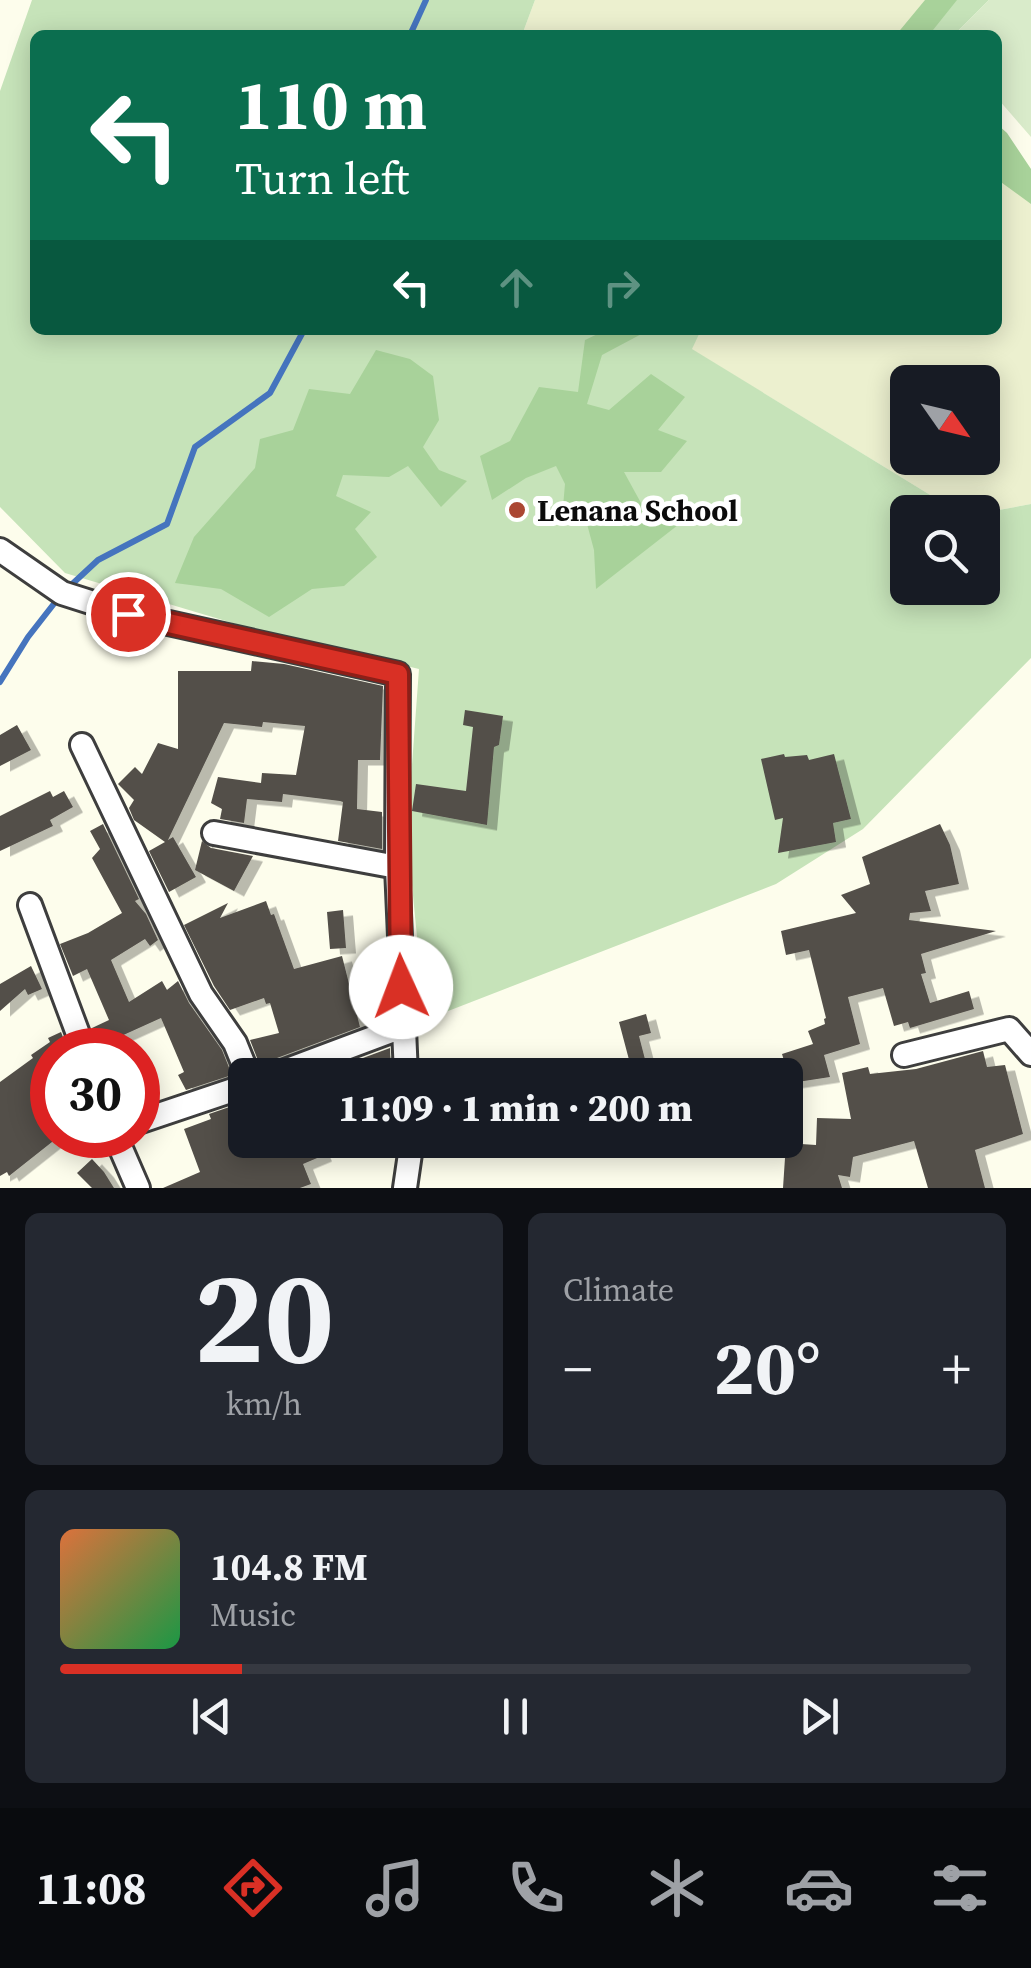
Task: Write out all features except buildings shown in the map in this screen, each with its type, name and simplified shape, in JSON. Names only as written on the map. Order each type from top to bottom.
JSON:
[{"type":"street","points":[[0,550],[62,593],[128,614],[398,674],[397,868],[405,1058]]},
{"type":"street","points":[[82,745],[201,994],[241,1058]]},
{"type":"street","points":[[214,834],[397,868]]},
{"type":"street","points":[[30,905],[76,1028]]},
{"type":"street","points":[[319,1058],[402,1027]]},
{"type":"street","points":[[904,1055],[1009,1029],[1028,1047]]},
{"type":"street","points":[[160,1115],[228,1092]]},
{"type":"street","points":[[126,1158],[138,1188]]},
{"type":"street","points":[[404,1188],[409,1158]]},
{"type":"green space","name":"Lenana School","points":[[32,0],[535,0],[524,30],[30,30],[30,335],[699,335],[692,349],[890,470],[890,475],[898,475],[930,495],[890,495],[890,605],[1000,605],[1000,510],[1031,504],[1031,658],[863,829],[776,884],[425,1020],[407,833],[419,669],[256,630],[65,573],[0,507],[0,91]]},
{"type":"green space","points":[[535,0],[932,0],[903,30],[524,30]]},
{"type":"green space","points":[[925,0],[957,0],[933,30],[900,30]]},
{"type":"green space","points":[[932,0],[989,0],[959,30],[903,30]]},
{"type":"green space","points":[[989,0],[1031,0],[1031,137],[1002,104],[1002,30],[959,30]]},
{"type":"green space","points":[[1002,129],[1031,169],[1031,204],[1002,183]]},
{"type":"green space","points":[[1002,172],[1031,195],[1031,504],[1000,510],[1000,495],[930,495],[897,475],[1000,475],[1000,365],[890,365],[890,470],[691,349],[698,335],[1002,335]]},
{"type":"green space","points":[[596,335],[640,335],[602,355],[587,404],[609,410],[651,374],[685,397],[658,430],[687,441],[661,472],[624,472],[641,503],[678,525],[596,589],[594,550],[587,524],[562,518],[565,484],[556,466],[526,478],[492,500],[480,456],[510,441],[539,387],[578,392],[585,340]]},
{"type":"green space","points":[[376,350],[410,359],[433,376],[439,420],[423,447],[439,470],[467,481],[441,507],[408,466],[389,477],[343,475],[336,496],[371,512],[355,529],[377,557],[344,586],[312,589],[269,617],[221,589],[175,583],[194,537],[255,468],[260,439],[293,430],[309,389],[350,394]]},
{"type":"waterway","points":[[412,30],[426,0]]},
{"type":"waterway","points":[[69,587],[98,560],[167,524],[195,447],[270,393],[301,335]]},
{"type":"waterway","points":[[0,682],[60,596]]},
{"type":"place","name":"Lenana School","points":[[517,510]]},
{"type":"route","points":[[128,614],[398,674],[401,987]]}]
